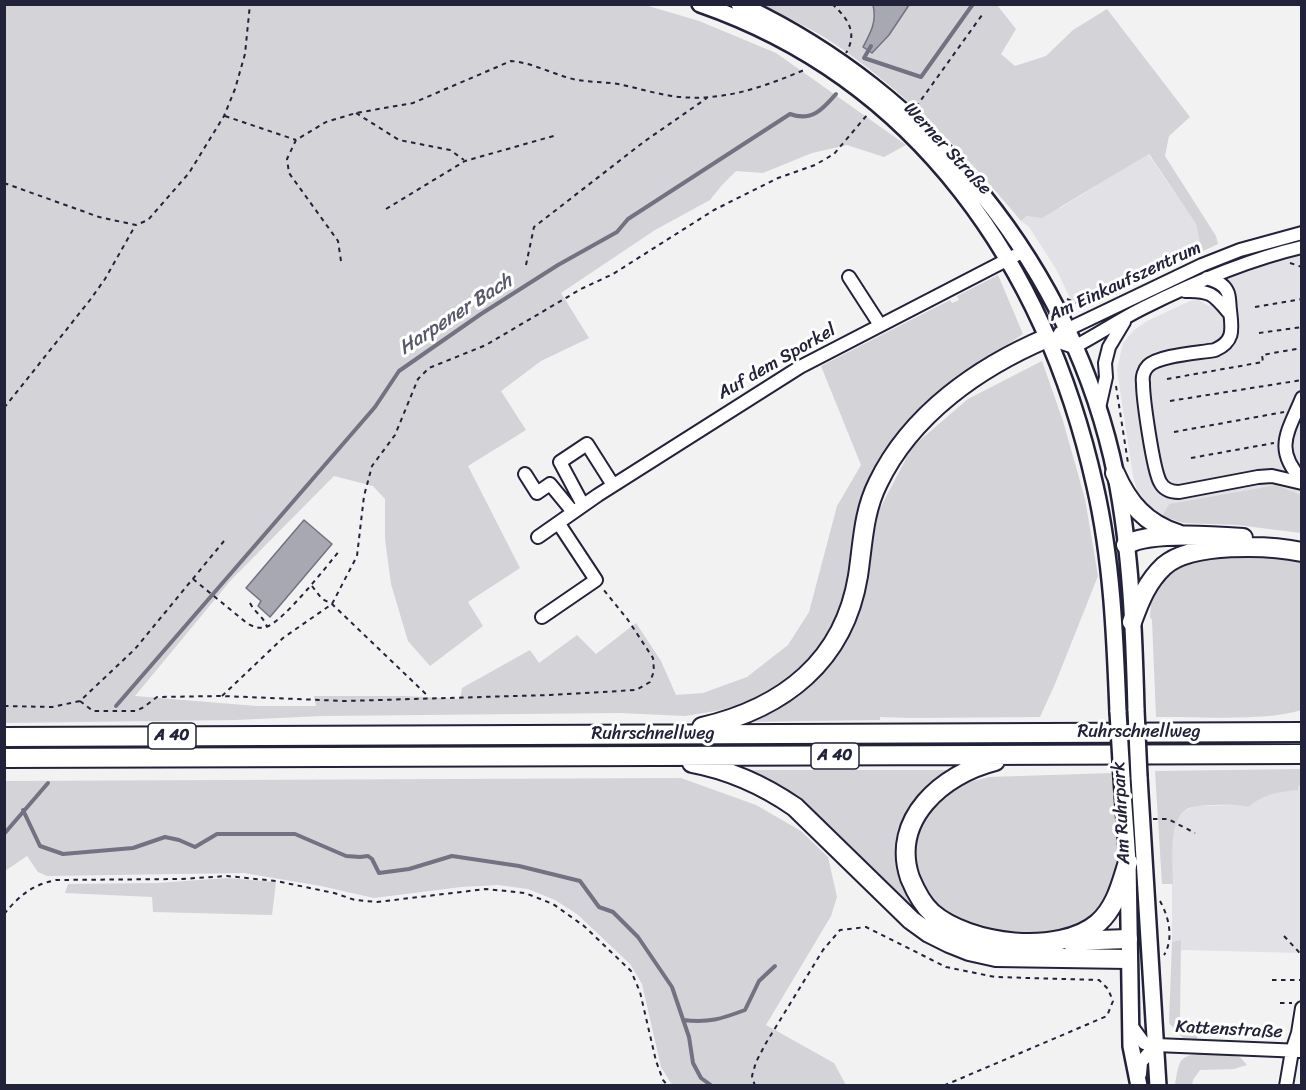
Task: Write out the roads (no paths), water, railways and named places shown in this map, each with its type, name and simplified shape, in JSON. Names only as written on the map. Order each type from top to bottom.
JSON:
[{"type":"highway","points":[[632,734],[694,729],[729,720],[782,696],[802,681],[822,659],[841,631],[853,599],[865,515],[877,483],[894,455],[929,413],[973,378],[1047,338]]},
{"type":"highway","points":[[1122,469],[1134,507],[1147,519],[1168,531],[1195,536]]},
{"type":"highway","points":[[1126,544],[1144,538],[1195,536],[1260,538],[1302,543]]},
{"type":"highway","points":[[1132,622],[1142,594],[1151,580],[1166,564],[1176,558],[1195,552],[1244,548],[1290,549],[1302,552]]},
{"type":"highway","points":[[1250,732],[1273,729],[1302,721]]},
{"type":"highway","name":"Ruhrschnellweg","points":[[4,737],[1302,732]]},
{"type":"highway","name":"Ruhrschnellweg","points":[[4,758],[1302,754]]},
{"type":"highway","points":[[1039,755],[1021,756],[979,765],[944,785],[922,806],[910,824],[905,854],[907,869],[920,898],[930,912],[951,926],[983,938],[1021,942],[1128,939]]},
{"type":"highway","points":[[630,756],[703,765],[749,780],[774,793],[814,823],[855,867],[911,920],[929,933],[949,943],[969,951],[996,957],[1128,959]]},
{"type":"highway","points":[[1052,941],[1077,936],[1098,923],[1110,910],[1117,897],[1128,862]]},
{"type":"main road","name":"Werner Straße","points":[[700,4],[769,33],[813,58],[876,104],[921,145],[978,212],[1008,258],[1047,338]]},
{"type":"main road","name":"Werner Straße","points":[[738,4],[786,28],[840,62],[954,155],[1024,251],[1067,331]]},
{"type":"main road","name":"Am Ruhrpark","points":[[1067,331],[1122,469],[1158,1086]]},
{"type":"main road","name":"Am Ruhrpark","points":[[1047,338],[1076,414],[1095,487],[1108,570],[1115,641],[1128,862],[1131,1046],[1139,1086]]},
{"type":"main road","points":[[1108,570],[1116,554],[1126,544]]},
{"type":"main road","points":[[1128,959],[1149,935]]},
{"type":"main road","points":[[1128,939],[1149,935]]},
{"type":"street","name":"Am Einkaufszentrum","points":[[1047,338],[1067,331],[1159,284],[1202,265],[1240,250],[1302,233]]},
{"type":"street","name":"Am Einkaufszentrum","points":[[1047,338],[1074,346],[1207,278],[1266,257],[1302,248]]},
{"type":"street","name":"Auf dem Sporkel","points":[[538,537],[560,524],[578,508],[613,485],[800,367],[1024,251]]},
{"type":"street","points":[[849,277],[880,325]]},
{"type":"street","name":"Am Einkaufszentrum","points":[[1207,278],[1220,283],[1226,290],[1232,329],[1229,340],[1224,346],[1215,350],[1158,360],[1149,365],[1144,373],[1146,407],[1159,480],[1166,489],[1179,492],[1258,477],[1272,476],[1302,482]]},
{"type":"street","name":"Am Einkaufszentrum","points":[[1177,292],[1202,290],[1213,294],[1230,314]]},
{"type":"street","name":"Am Einkaufszentrum","points":[[1099,408],[1106,377],[1105,363],[1109,347],[1126,318]]},
{"type":"street","name":"Am Einkaufszentrum","points":[[1302,398],[1285,441],[1285,455],[1302,482]]},
{"type":"street","points":[[578,508],[560,462],[588,444],[613,485]]},
{"type":"street","points":[[525,474],[537,492],[550,484],[578,508]]},
{"type":"street","points":[[542,617],[596,580],[560,524]]},
{"type":"street","points":[[1286,1086],[1297,1051],[1302,1008]]},
{"type":"street","name":"Kattenstraße","points":[[1130,1024],[1144,1043],[1156,1045],[1297,1051]]},
{"type":"street","name":"Kattenstraße","points":[[1139,1086],[1141,1062],[1156,1045]]},
{"type":"waterway","name":"Harpener Bach","points":[[871,46],[864,58],[921,77],[973,4]]},
{"type":"waterway","name":"Harpener Bach","points":[[116,706],[375,407],[399,371],[481,314],[558,265],[617,232],[628,219],[790,114],[805,116],[816,113],[836,94]]},
{"type":"waterway","name":"Harpener Bach","points":[[4,834],[48,783]]},
{"type":"waterway","points":[[23,810],[40,846],[63,854],[133,848],[165,837],[195,847],[217,834],[295,834],[346,856],[368,856],[379,873],[409,869],[452,856],[519,866],[580,881],[599,907],[613,912],[638,937],[672,987],[689,1037],[693,1063],[701,1078],[712,1086]]},
{"type":"waterway","points":[[683,1020],[715,1020],[745,1010],[759,981],[775,966]]}]
